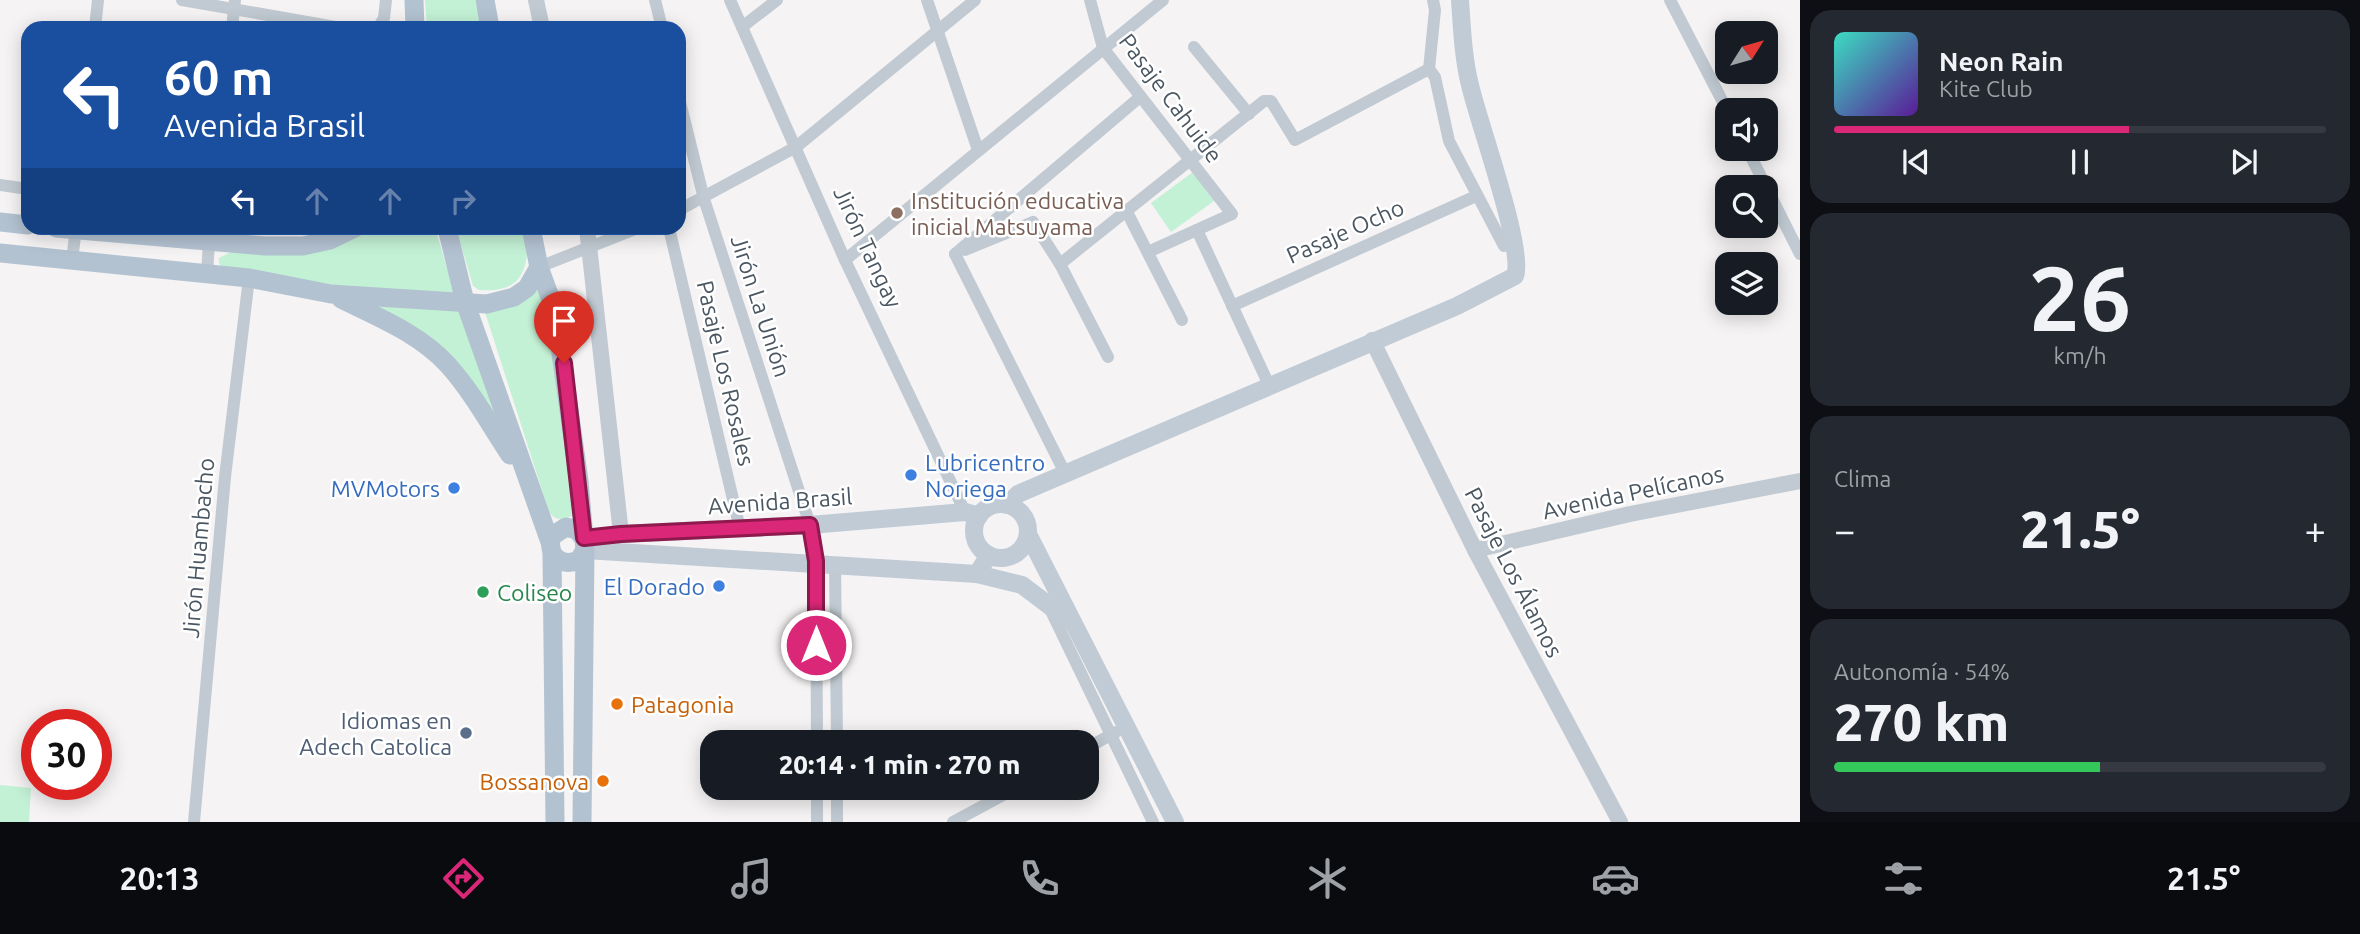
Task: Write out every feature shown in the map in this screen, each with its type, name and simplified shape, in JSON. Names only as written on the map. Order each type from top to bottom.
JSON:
[{"type":"main road","points":[[414,0],[415,21]]},
{"type":"main road","points":[[485,0],[489,21]]},
{"type":"main road","points":[[1076,627],[1022,585],[976,541],[972,514],[1007,505],[1018,494],[1457,306],[1515,276],[1517,269],[1512,239],[1469,84],[1460,0]]},
{"type":"main road","points":[[0,222],[21,224]]},
{"type":"main road","points":[[215,235],[265,246],[303,246],[340,235]]},
{"type":"main road","points":[[449,235],[465,302],[551,548],[567,564],[579,560],[585,544]]},
{"type":"main road","points":[[532,235],[539,267],[555,311],[568,388],[585,544],[582,822]]},
{"type":"main road","points":[[0,253],[249,278],[331,294],[465,302],[500,302],[514,298],[527,288],[539,267]]},
{"type":"main road","points":[[331,294],[412,335],[446,363],[474,396],[527,482]]},
{"type":"main road","points":[[1007,505],[1023,516],[1028,534],[1076,627],[1118,732],[1175,822]]},
{"type":"main road","name":"Avenida Brasil","points":[[585,544],[621,534],[972,514]]},
{"type":"main road","points":[[555,822],[551,548],[556,532],[566,527],[577,530],[585,544]]},
{"type":"main road","points":[[992,557],[1008,558],[1020,552],[1028,534]]},
{"type":"main road","points":[[585,544],[977,574],[1022,585]]},
{"type":"main road","points":[[977,574],[992,557]]},
{"type":"street","points":[[96,21],[98,0]]},
{"type":"street","points":[[182,0],[234,6],[307,21]]},
{"type":"street","points":[[382,21],[386,0]]},
{"type":"street","points":[[536,0],[540,21]]},
{"type":"street","points":[[655,0],[660,21]]},
{"type":"street","name":"Jirón Tangay","points":[[730,0],[845,260],[972,514]]},
{"type":"street","points":[[742,27],[777,0]]},
{"type":"street","points":[[927,0],[978,150]]},
{"type":"street","points":[[686,207],[796,147],[975,0]]},
{"type":"street","name":"Pasaje Cahuide","points":[[1090,0],[1103,48],[1232,214],[1197,230]]},
{"type":"street","points":[[845,260],[1163,0]]},
{"type":"street","points":[[1433,0],[1435,10],[1429,69],[1435,77],[1449,141],[1504,246],[1512,239]]},
{"type":"street","points":[[1670,0],[1721,98]]},
{"type":"street","points":[[1195,47],[1249,114]]},
{"type":"street","points":[[1060,264],[1193,161],[1264,101],[1271,101],[1296,140],[1429,69]]},
{"type":"street","points":[[955,254],[1140,97]]},
{"type":"street","name":"Jirón La Unión","points":[[686,126],[704,199],[810,525],[816,561],[817,730]]},
{"type":"street","points":[[1753,161],[1800,254]]},
{"type":"street","points":[[0,184],[21,188]]},
{"type":"street","name":"Pasaje Ocho","points":[[1232,306],[1476,195]]},
{"type":"street","points":[[1127,212],[1182,320]]},
{"type":"street","points":[[955,254],[1032,222],[1060,264],[1108,357]]},
{"type":"street","points":[[1148,252],[1197,230],[1269,385]]},
{"type":"street","points":[[72,260],[75,235]]},
{"type":"street","points":[[207,273],[210,235]]},
{"type":"street","points":[[589,235],[621,534]]},
{"type":"street","points":[[539,267],[620,235]]},
{"type":"street","name":"Pasaje Los Rosales","points":[[671,235],[740,529]]},
{"type":"street","points":[[955,254],[1066,475]]},
{"type":"street","name":"Jirón Huambacho","points":[[194,822],[225,477],[249,278]]},
{"type":"street","name":"Pasaje Los Álamos","points":[[1373,340],[1475,550],[1620,822]]},
{"type":"street","name":"Avenida Pelícanos","points":[[1475,550],[1630,514],[1800,481]]},
{"type":"street","points":[[835,563],[836,730]]},
{"type":"street","points":[[1048,606],[1118,732],[1153,822]]},
{"type":"street","points":[[1099,742],[1118,732]]},
{"type":"street","points":[[817,800],[817,822]]},
{"type":"street","points":[[837,800],[837,822]]},
{"type":"street","points":[[953,822],[994,800]]},
{"type":"green space","points":[[425,0],[475,0],[480,21],[426,21]]},
{"type":"green space","points":[[1193,172],[1214,201],[1171,232],[1151,203]]},
{"type":"green space","points":[[437,235],[456,298],[233,274],[225,272],[219,263],[219,258],[231,252],[354,237]]},
{"type":"green space","points":[[458,235],[528,235],[525,264],[516,282],[495,290],[479,290],[473,286]]},
{"type":"green space","points":[[544,280],[564,378],[573,515],[563,519],[554,517],[549,512],[484,309],[530,297]]},
{"type":"green space","points":[[357,299],[460,309],[498,418],[492,411]]},
{"type":"green space","points":[[0,785],[21,787],[21,800],[30,800],[29,822],[0,822]]},
{"type":"place","name":"Institución educativa inicial Matsuyama","points":[[897,213]]},
{"type":"place","name":"Lubricentro Noriega","points":[[911,475]]},
{"type":"place","name":"MVMotors","points":[[454,488]]},
{"type":"place","name":"El Dorado","points":[[719,586]]},
{"type":"place","name":"Coliseo","points":[[483,592]]},
{"type":"place","name":"Patagonia","points":[[617,704]]},
{"type":"place","name":"Idiomas en Adech Catolica","points":[[466,733]]},
{"type":"place","name":"Bossanova","points":[[603,781]]},
{"type":"route","points":[[564,363],[584,538],[810,525],[816,561],[816,645]]}]
